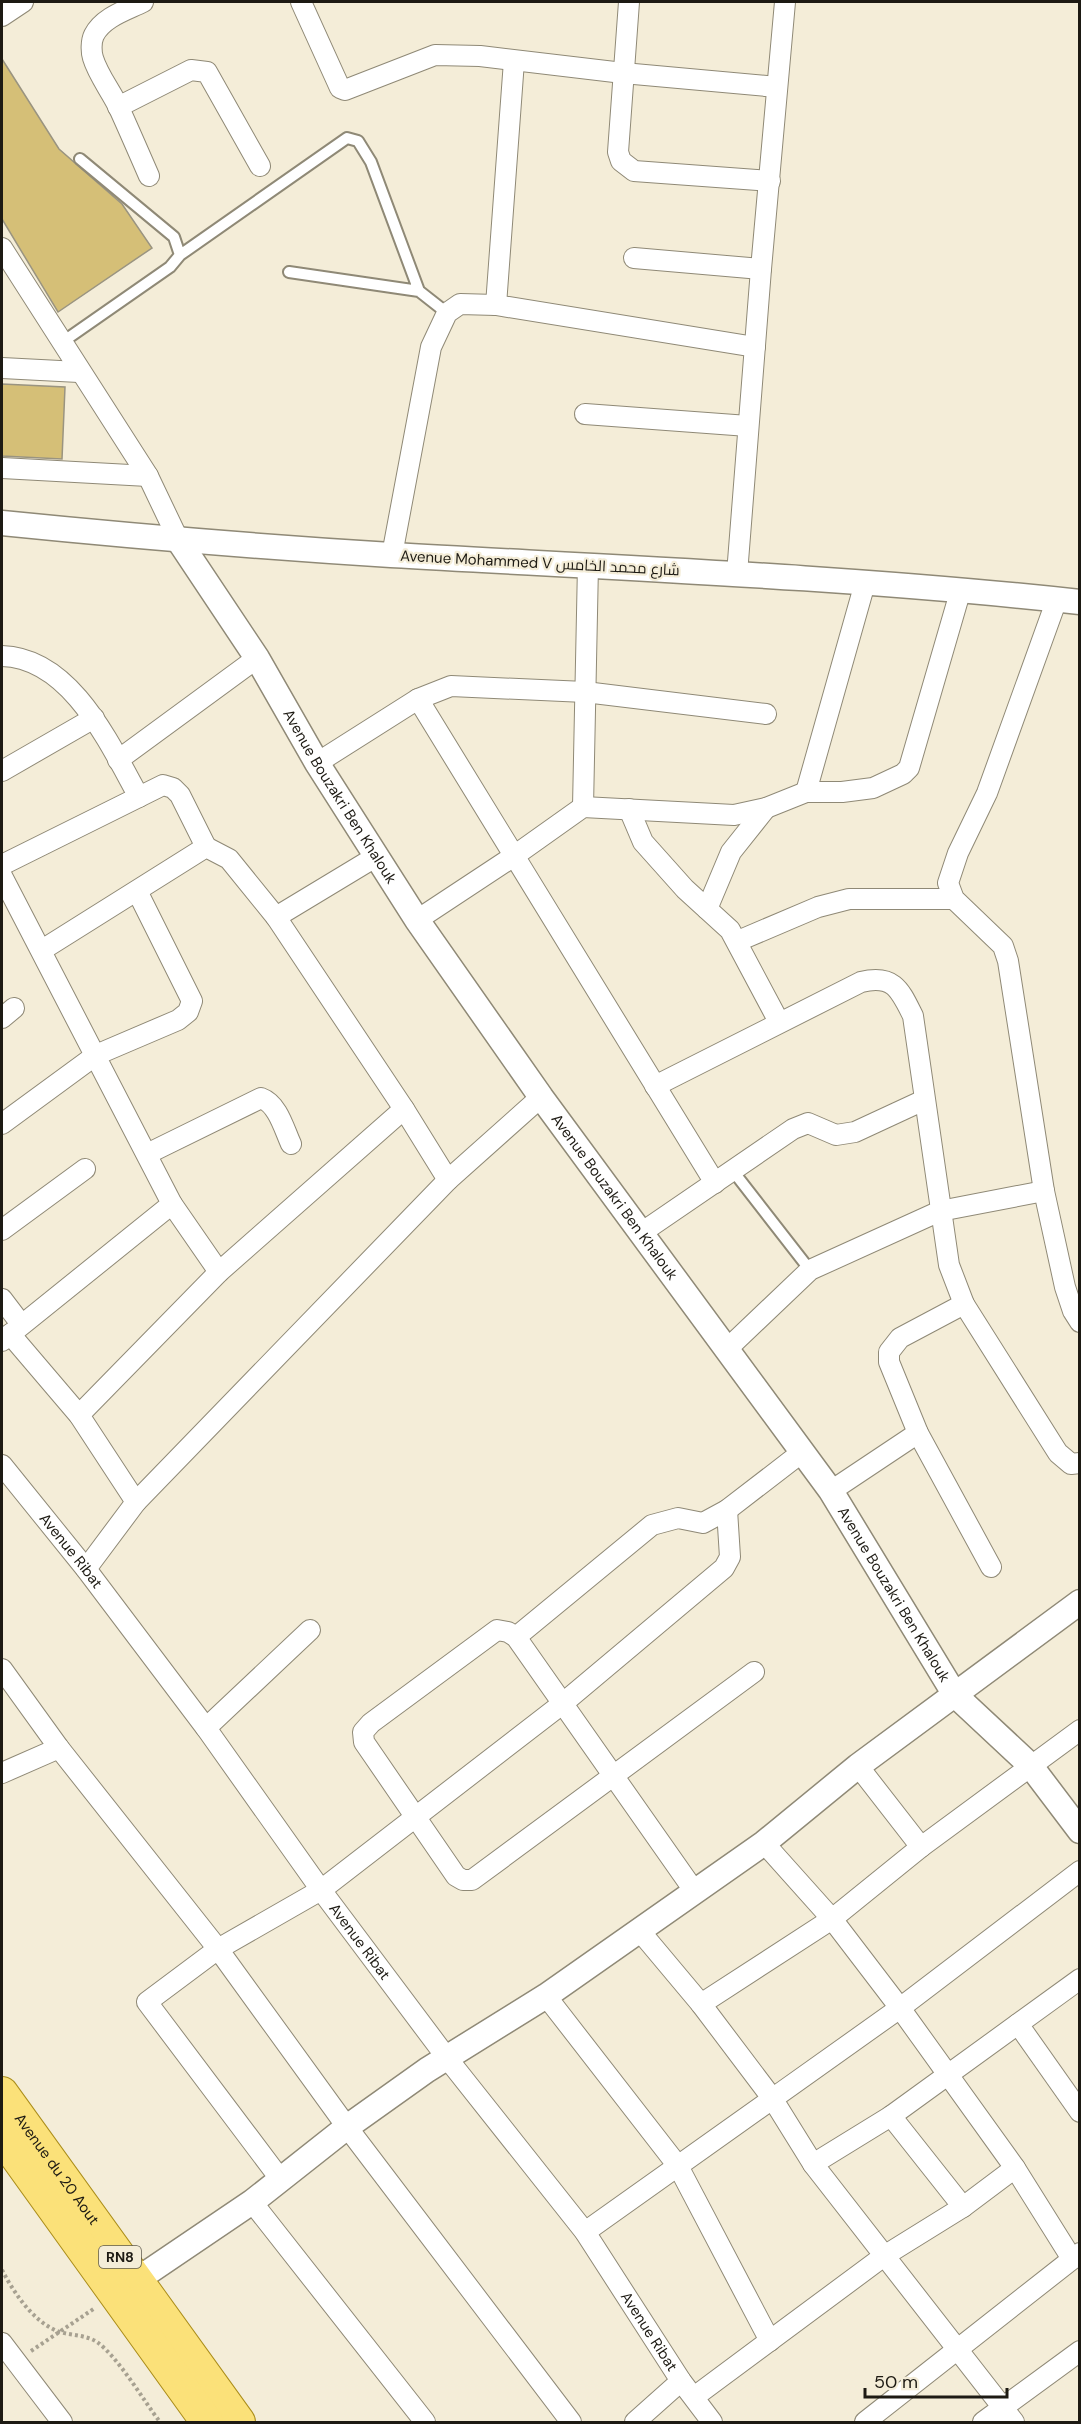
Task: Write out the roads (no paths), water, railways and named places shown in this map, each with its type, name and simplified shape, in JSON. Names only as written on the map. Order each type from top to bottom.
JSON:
[{"type":"main road","name":"Avenue du 20 Aout","points":[[2,2093],[126,2287],[207,2422]]},
{"type":"main road","name":"Avenue du 20 Aout","points":[[2,2137],[238,2422]]},
{"type":"street","points":[[2,16],[23,2]]},
{"type":"street","points":[[143,2],[107,9],[93,37],[92,48],[97,67],[149,176]]},
{"type":"street","points":[[301,2],[340,88],[345,90],[435,55],[480,56],[623,73],[777,87]]},
{"type":"street","points":[[629,2],[618,152],[621,161],[634,171],[770,181]]},
{"type":"street","points":[[737,574],[785,2]]},
{"type":"street","points":[[496,305],[514,61]]},
{"type":"street","points":[[118,107],[191,70],[207,72],[260,166]]},
{"type":"street","points":[[2,248],[79,372],[148,476],[179,541]]},
{"type":"street","points":[[634,258],[761,269]]},
{"type":"street","points":[[392,555],[431,347],[447,313],[460,304],[496,305],[755,347]]},
{"type":"street","points":[[2,368],[79,372]]},
{"type":"street","points":[[585,414],[748,426]]},
{"type":"street","points":[[2,468],[148,476]]},
{"type":"street","name":"Avenue Mohammed V شارع محمد الخامس","points":[[2,523],[179,541],[737,574],[961,589],[1068,600]]},
{"type":"street","name":"Avenue Bouzakri Ben Khalouk","points":[[179,541],[257,658],[317,763],[417,920],[541,1097],[831,1491],[955,1695],[1030,1765],[1080,1831]]},
{"type":"street","points":[[583,807],[588,565]]},
{"type":"street","points":[[806,792],[865,583]]},
{"type":"street","points":[[417,920],[583,807],[734,815],[766,808],[806,792],[842,792],[873,788],[903,774],[909,768],[961,589]]},
{"type":"street","points":[[1068,600],[987,793],[958,853],[948,883],[954,899],[1003,946],[1008,961],[1044,1191],[1065,1287],[1073,1311],[1080,1322]]},
{"type":"street","points":[[2,656],[31,660],[52,671],[94,718],[139,797]]},
{"type":"street","points":[[118,760],[257,658]]},
{"type":"street","points":[[317,763],[418,699],[451,686],[585,692],[766,714]]},
{"type":"street","points":[[418,699],[715,1183]]},
{"type":"street","points":[[2,771],[94,718]]},
{"type":"street","points":[[2,865],[163,785],[173,788],[180,795],[206,847],[229,859],[276,917],[404,1109],[448,1180]]},
{"type":"street","points":[[628,808],[643,842],[706,909],[730,930],[738,941],[779,1022]]},
{"type":"street","points":[[706,909],[731,852],[766,808]]},
{"type":"street","points":[[42,950],[206,847]]},
{"type":"street","points":[[276,917],[377,856]]},
{"type":"street","points":[[2,876],[172,1204],[219,1272]]},
{"type":"street","points":[[2,1124],[96,1055],[178,1020],[188,1012],[192,1001],[136,891]]},
{"type":"street","points":[[738,941],[818,907],[849,899],[954,899]]},
{"type":"street","points":[[655,1086],[861,982],[883,979],[898,989],[913,1016],[949,1265],[964,1304],[1058,1453],[1071,1464],[1080,1463]]},
{"type":"street","points":[[86,1569],[136,1502],[448,1180],[541,1097]]},
{"type":"street","points":[[147,1154],[261,1098],[268,1100],[274,1107],[291,1144]]},
{"type":"street","points":[[641,1233],[793,1129],[808,1124],[836,1135],[855,1132],[924,1100]]},
{"type":"street","points":[[79,1415],[219,1272],[404,1109]]},
{"type":"street","points":[[2,1230],[86,1169]]},
{"type":"street","points":[[726,1350],[810,1270],[940,1211],[1044,1191]]},
{"type":"street","points":[[11,1333],[172,1204]]},
{"type":"street","points":[[2,1299],[11,1333],[79,1415],[136,1502]]},
{"type":"street","points":[[964,1304],[900,1338],[889,1353],[889,1362],[918,1433],[991,1567]]},
{"type":"street","points":[[831,1491],[918,1433]]},
{"type":"street","points":[[516,1637],[652,1525],[678,1518],[703,1523],[727,1510],[801,1453]]},
{"type":"street","name":"Avenue Ribat","points":[[2,1465],[86,1569],[206,1728],[321,1890],[447,2058],[585,2232],[681,2381],[712,2422]]},
{"type":"street","points":[[281,2180],[147,2002],[218,1949],[321,1890],[562,1704],[724,1568],[730,1557],[727,1510]]},
{"type":"street","points":[[126,2287],[252,2202],[347,2127],[447,2058],[546,1996],[764,1843],[858,1766],[1080,1602]]},
{"type":"street","points":[[206,1728],[310,1630]]},
{"type":"street","points":[[694,1892],[615,1776],[516,1637],[508,1632],[497,1630],[363,1732],[364,1742],[456,1876],[463,1880],[472,1880],[615,1776],[754,1672]]},
{"type":"street","points":[[2,1670],[59,1748],[218,1949],[347,2127],[571,2422]]},
{"type":"street","points":[[701,2004],[832,1919],[921,1847],[1080,1730]]},
{"type":"street","points":[[2,1773],[59,1748]]},
{"type":"street","points":[[858,1766],[921,1847]]},
{"type":"street","points":[[764,1843],[832,1919],[900,2008],[1016,2168],[1076,2256],[865,2422]]},
{"type":"street","points":[[585,2232],[900,2008],[1080,1871]]},
{"type":"street","points":[[639,1930],[701,2004],[772,2098],[813,2163],[1009,2415]]},
{"type":"street","points":[[813,2163],[891,2116],[1080,1979]]},
{"type":"street","points":[[546,1996],[678,2166],[770,2340]]},
{"type":"street","points":[[1018,2025],[1080,2112]]},
{"type":"street","points":[[891,2116],[963,2207]]},
{"type":"street","points":[[693,2397],[884,2256],[963,2207],[1016,2168]]},
{"type":"street","points":[[252,2202],[425,2422]]},
{"type":"street","points":[[2,2343],[8,2367],[62,2422]]},
{"type":"street","points":[[983,2422],[1009,2415],[1080,2351]]},
{"type":"street","points":[[635,2422],[681,2381]]},
{"type":"lane","points":[[61,343],[170,267],[180,255],[347,138],[358,141],[371,162],[419,291]]},
{"type":"lane","points":[[80,159],[174,237],[180,255]]},
{"type":"lane","points":[[289,272],[419,291],[447,313]]},
{"type":"lane","points":[[733,1170],[810,1270]]}]
